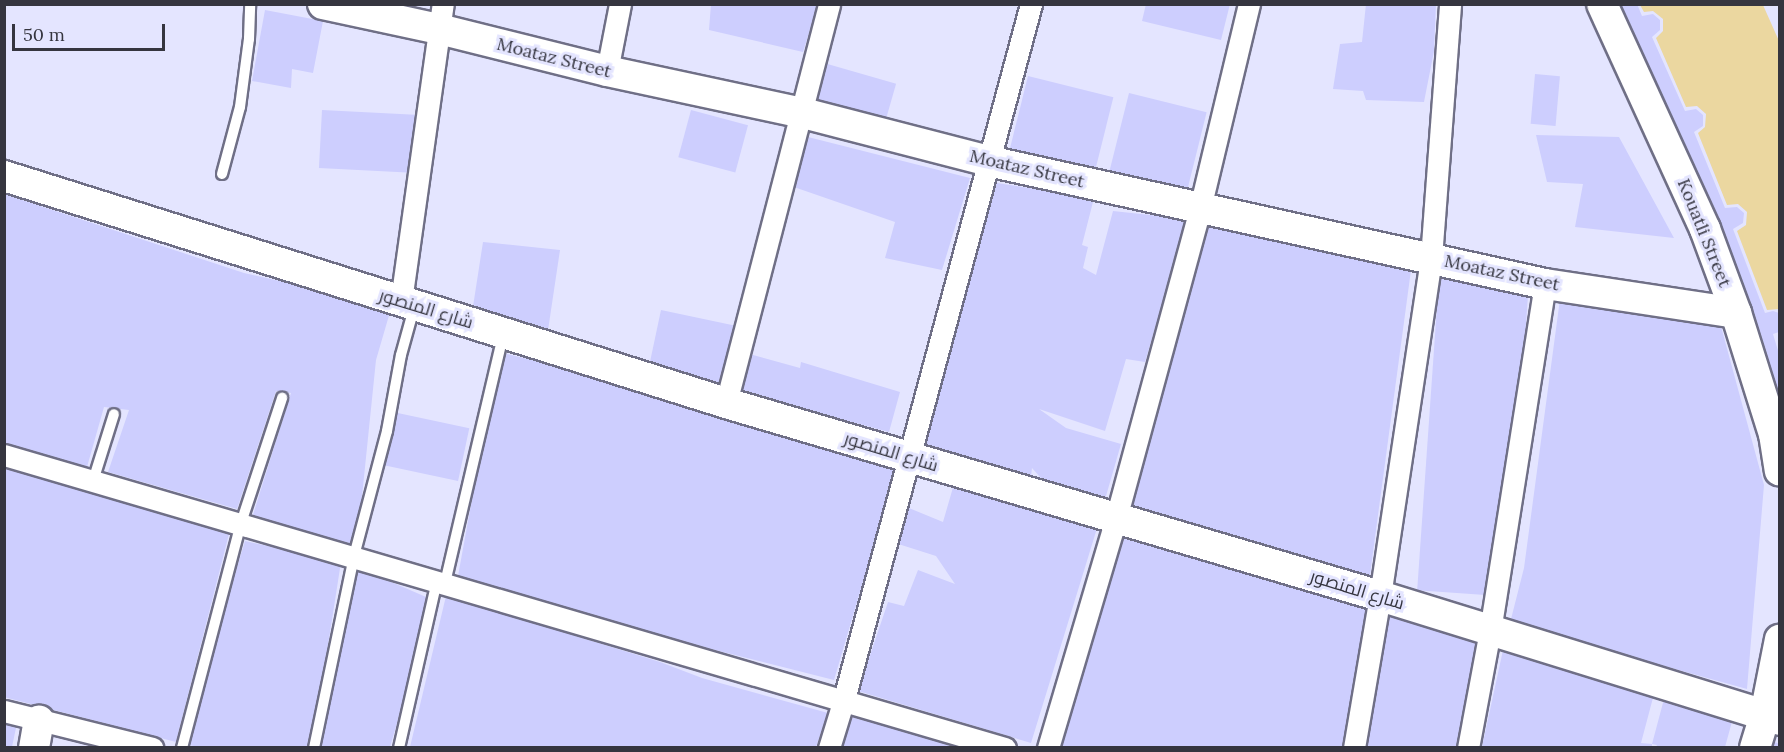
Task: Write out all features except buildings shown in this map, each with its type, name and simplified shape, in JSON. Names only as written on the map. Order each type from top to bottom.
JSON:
[{"type":"street","name":"Moataz Street","points":[[323,4],[441,17],[607,71],[803,112],[988,161],[1545,284],[1736,313]]},
{"type":"street","points":[[607,71],[620,4]]},
{"type":"street","points":[[726,403],[803,112],[829,4]]},
{"type":"street","points":[[829,747],[844,699],[1031,4]]},
{"type":"street","points":[[1048,747],[1116,518],[1200,208],[1250,4]]},
{"type":"street","points":[[1354,747],[1380,596],[1431,258],[1450,4]]},
{"type":"street","name":"Kouatli Street","points":[[1602,4],[1705,229],[1736,313],[1774,434],[1779,471]]},
{"type":"street","points":[[408,303],[441,17]]},
{"type":"street","name":"شارع المنصور","points":[[4,176],[726,403],[1380,596],[1772,718]]},
{"type":"street","points":[[1468,747],[1490,631],[1545,284]]},
{"type":"street","points":[[4,455],[1005,747]]},
{"type":"street","points":[[1755,747],[1772,718],[1779,639]]},
{"type":"street","points":[[4,711],[37,734],[152,747]]},
{"type":"lane","points":[[222,174],[240,107],[249,39],[250,4]]},
{"type":"lane","points":[[314,747],[354,556],[387,431],[408,303]]},
{"type":"lane","points":[[399,747],[504,333]]},
{"type":"lane","points":[[182,747],[241,523],[282,398]]},
{"type":"lane","points":[[93,480],[114,414]]},
{"type":"shaded area","points":[[1640,5],[1763,5],[1779,41],[1779,309],[1767,310],[1737,231],[1746,225],[1747,212],[1738,204],[1727,205],[1698,133],[1705,127],[1706,114],[1697,106],[1686,107],[1656,38],[1663,31],[1663,19],[1653,11],[1644,12]]}]
